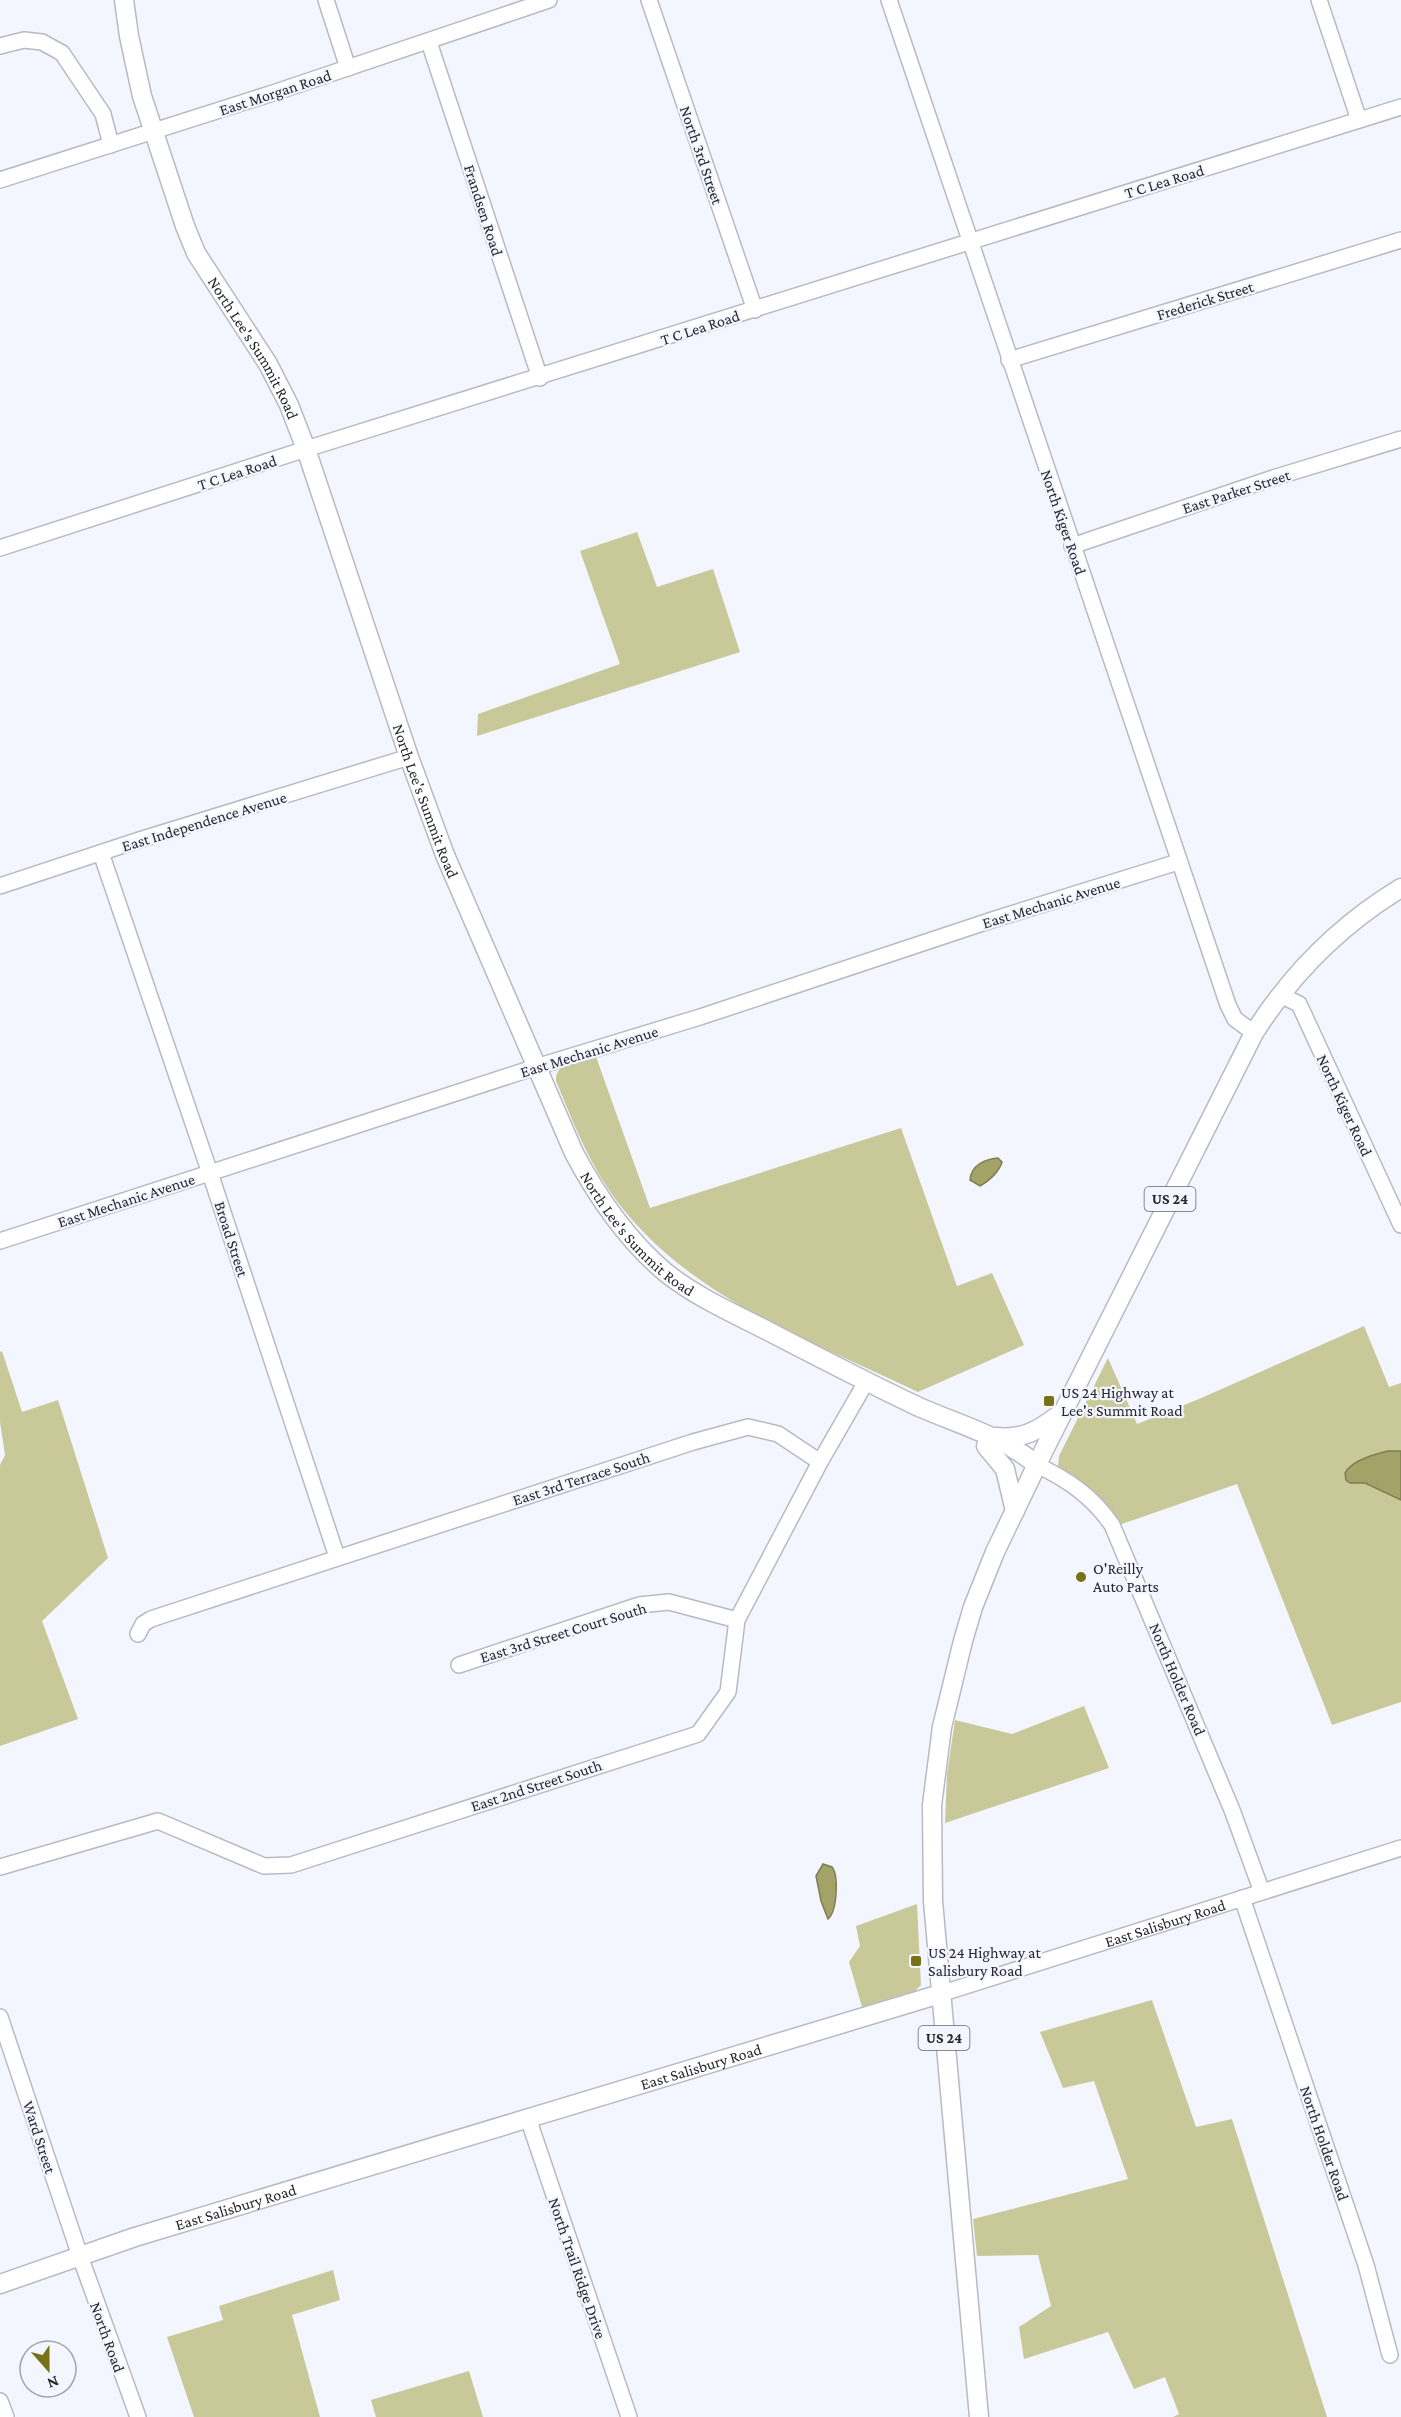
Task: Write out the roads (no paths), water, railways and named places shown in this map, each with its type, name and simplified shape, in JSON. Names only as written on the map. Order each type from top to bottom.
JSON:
[{"type":"main road","name":"North Lee's Summit Road","points":[[124,0],[140,86],[184,226],[196,253],[268,364],[289,405],[306,449],[409,757],[445,855],[574,1153],[596,1194],[628,1236],[665,1272],[696,1294],[866,1382],[956,1423],[970,1439],[988,1441],[1020,1462],[1037,1465]]},
{"type":"main road","name":"US 24","points":[[979,2417],[940,1994],[931,1850],[932,1805],[939,1746],[954,1674],[973,1607],[995,1552],[1254,1033],[1280,995],[1311,958],[1341,931],[1401,888]]},
{"type":"main road","points":[[1016,1511],[1005,1469],[988,1441],[1031,1434],[1064,1411]]},
{"type":"main road","name":"East Salisbury Road","points":[[0,2284],[135,2237],[940,1994]]},
{"type":"street","points":[[326,0],[348,68]]},
{"type":"street","name":"East Morgan Road","points":[[0,180],[429,42],[549,0]]},
{"type":"street","name":"North 3rd Street","points":[[649,0],[754,309]]},
{"type":"street","name":"North Kiger Road","points":[[889,0],[1228,1005],[1235,1019],[1254,1033]]},
{"type":"street","points":[[1319,0],[1359,120]]},
{"type":"street","points":[[0,46],[24,40],[42,42],[62,53],[103,114],[111,145]]},
{"type":"street","name":"Frandsen Road","points":[[429,42],[540,378]]},
{"type":"street","name":"T C Lea Road","points":[[0,548],[306,449],[540,378],[1401,107]]},
{"type":"street","name":"Frederick Street","points":[[1009,360],[1401,240]]},
{"type":"street","name":"East Parker Street","points":[[1072,546],[1273,478],[1401,439]]},
{"type":"street","name":"East Independence Avenue","points":[[0,886],[409,757]]},
{"type":"street","name":"Broad Street","points":[[102,853],[337,1557]]},
{"type":"street","name":"East Mechanic Avenue","points":[[0,1241],[1178,862]]},
{"type":"street","name":"North Kiger Road","points":[[1280,995],[1299,1004],[1401,1225]]},
{"type":"street","name":"East 2nd Street South","points":[[0,1867],[158,1821],[264,1866],[291,1865],[698,1734],[728,1692],[737,1620],[820,1462],[866,1382]]},
{"type":"street","name":"East 3rd Terrace South","points":[[138,1634],[143,1624],[151,1619],[693,1442],[748,1427],[778,1434],[820,1462]]},
{"type":"street","name":"North Holder Road","points":[[1037,1465],[1063,1478],[1085,1494],[1112,1525],[1232,1810],[1262,1892]]},
{"type":"street","name":"East 3rd Street Court South","points":[[459,1665],[639,1605],[669,1602],[737,1620]]},
{"type":"street","name":"East Salisbury Road","points":[[940,1994],[1401,1848]]},
{"type":"street","name":"North Holder Road","points":[[1242,1898],[1366,2265],[1390,2355]]},
{"type":"street","name":"Ward Street","points":[[0,2017],[80,2256]]},
{"type":"street","name":"North Trail Ridge Drive","points":[[528,2118],[629,2417]]},
{"type":"street","name":"North Road","points":[[80,2256],[138,2417]]},
{"type":"street","points":[[0,2401],[6,2417]]},
{"type":"place","name":"US 24 Highway at Lee's Summit Road","points":[[1049,1401]]},
{"type":"place","name":"O'Reilly Auto Parts","points":[[1081,1577]]},
{"type":"place","name":"US 24 Highway at Salisbury Road","points":[[916,1961]]}]
